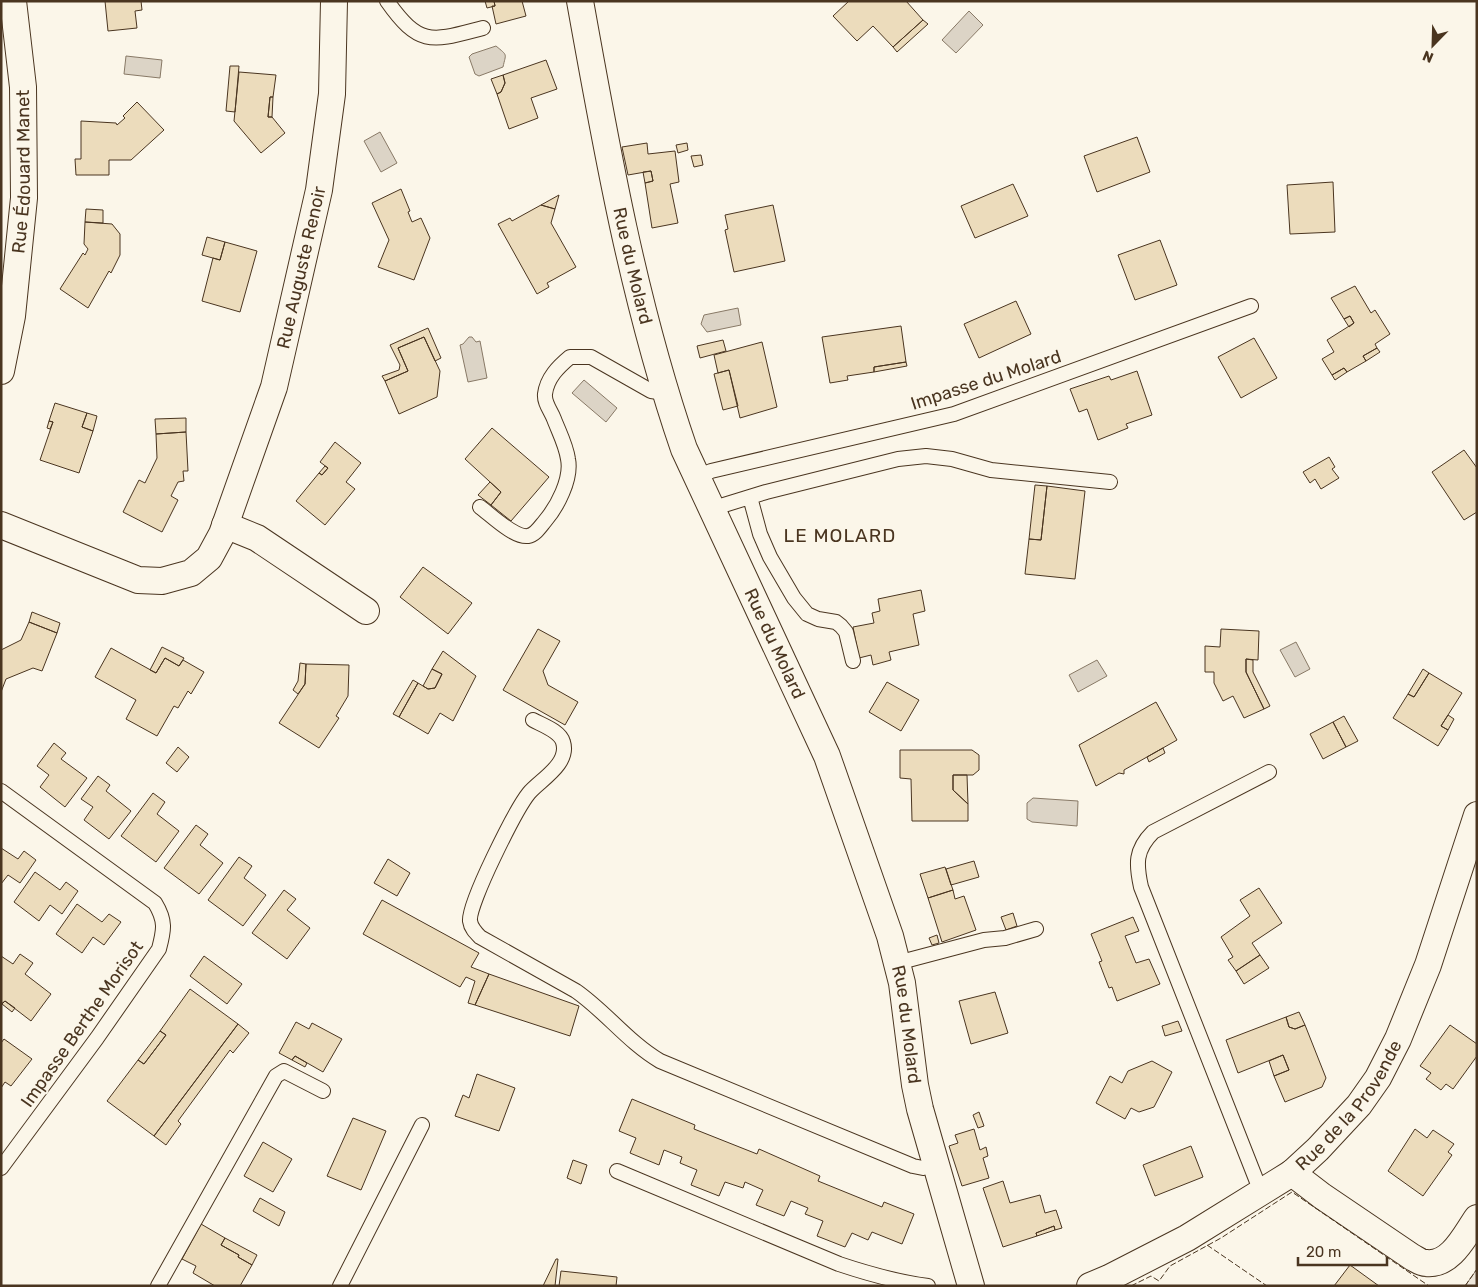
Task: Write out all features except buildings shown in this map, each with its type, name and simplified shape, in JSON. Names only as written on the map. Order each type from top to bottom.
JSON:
[{"type":"street","name":"Rue Édouard Manet","points":[[1,371],[12,316],[24,198],[23,87],[13,1]]},
{"type":"street","name":"Rue Auguste Renoir","points":[[1,525],[138,580],[162,581],[190,573],[209,558],[224,525],[274,387],[319,190],[332,94],[334,1]]},
{"type":"street","name":"Rue du Molard","points":[[580,1],[605,143],[639,302],[665,390],[684,449],[697,477],[710,517],[827,756],[890,936],[902,983],[915,1085],[966,1285]]},
{"type":"street","points":[[224,525],[257,538],[366,611]]},
{"type":"street","name":"Rue de la Provende","points":[[1090,1286],[1187,1238],[1292,1173],[1318,1150],[1359,1105],[1378,1078],[1398,1040],[1428,965],[1477,815]]},
{"type":"street","points":[[1292,1173],[1322,1196],[1425,1264],[1438,1263],[1448,1257],[1477,1218]]},
{"type":"lane","points":[[387,1],[400,20],[423,36],[444,38],[483,28]]},
{"type":"lane","name":"Impasse du Molard","points":[[697,477],[711,471],[954,414],[1251,306]]},
{"type":"lane","points":[[480,507],[511,531],[529,536],[537,531],[552,512],[562,495],[569,460],[563,441],[546,403],[545,395],[554,372],[570,358],[590,357],[651,391],[665,390]]},
{"type":"lane","points":[[710,517],[750,497],[898,460],[926,456],[952,459],[990,470],[1110,482]]},
{"type":"lane","points":[[750,497],[760,534],[770,558],[794,598],[807,614],[818,619],[836,622],[842,626],[846,632],[853,662]]},
{"type":"lane","points":[[533,720],[558,734],[563,742],[564,751],[560,762],[554,770],[529,793],[512,819],[475,901],[470,916],[473,930],[480,937],[576,991],[590,1001],[633,1042],[660,1061],[913,1166],[923,1168],[936,1165]]},
{"type":"lane","points":[[1261,1192],[1145,896],[1137,870],[1138,855],[1144,841],[1153,832],[1269,772]]},
{"type":"lane","name":"Impasse Berthe Morisot","points":[[1,791],[155,903],[162,916],[163,934],[159,949],[97,1038],[1,1168]]},
{"type":"lane","points":[[897,963],[984,940],[1005,938],[1036,929]]},
{"type":"lane","points":[[158,1286],[276,1076],[284,1071],[323,1091]]},
{"type":"lane","points":[[340,1286],[422,1126]]},
{"type":"lane","points":[[617,1171],[839,1264],[872,1276],[928,1286]]},
{"type":"shaded area","points":[[969,11],[983,25],[956,53],[942,40]]},
{"type":"shaded area","points":[[496,46],[505,55],[503,67],[479,76],[475,74],[469,57],[472,54]]},
{"type":"shaded area","points":[[126,56],[162,60],[160,78],[124,74]]},
{"type":"shaded area","points":[[380,132],[397,163],[381,172],[364,141]]},
{"type":"shaded area","points":[[738,308],[741,325],[707,332],[701,324],[704,315]]},
{"type":"shaded area","points":[[469,337],[472,337],[476,342],[480,341],[487,378],[468,382],[460,345]]},
{"type":"shaded area","points":[[584,380],[617,408],[606,422],[572,393]]},
{"type":"shaded area","points":[[1296,642],[1310,669],[1295,677],[1280,650]]},
{"type":"shaded area","points":[[1097,660],[1107,676],[1078,692],[1069,675]]},
{"type":"shaded area","points":[[1033,798],[1078,801],[1077,826],[1032,822],[1027,819],[1027,803]]},
{"type":"shaded area","points":[[1477,1269],[1477,1286],[1465,1286]]},
{"type":"fence","points":[[1131,1286],[1151,1276],[1159,1281],[1170,1266],[1221,1238],[1292,1192],[1429,1286]]},
{"type":"fence","points":[[1207,1245],[1267,1286]]},
{"type":"fence","points":[[1465,1286],[1477,1269]]},
{"type":"district","name":"LE MOLARD","points":[[840,535]]}]
